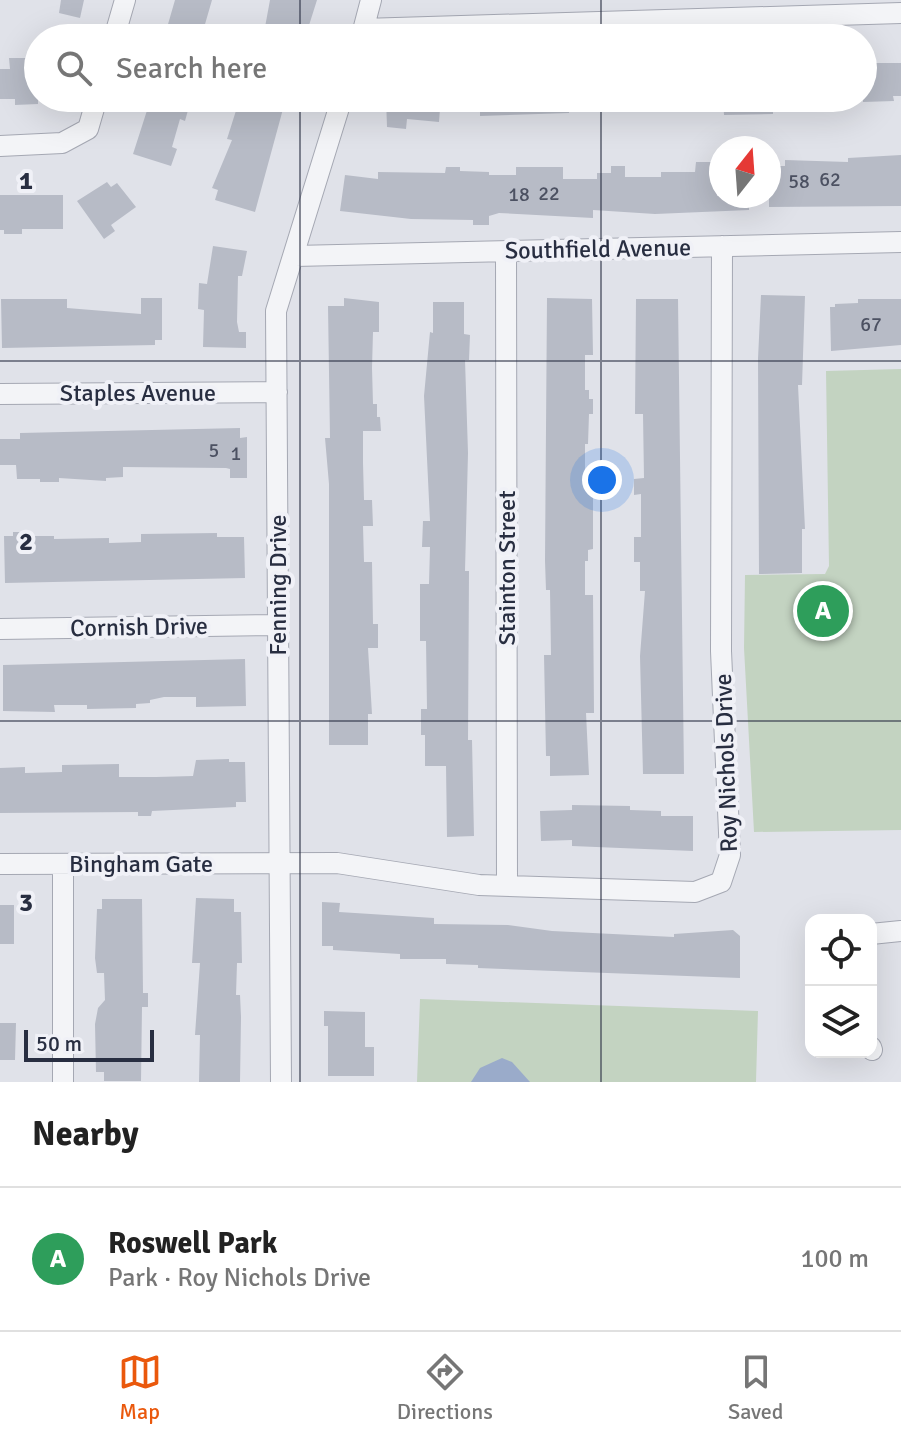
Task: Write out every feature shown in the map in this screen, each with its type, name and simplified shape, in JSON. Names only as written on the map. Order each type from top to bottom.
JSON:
[{"type":"street","points":[[118,24],[125,0]]},
{"type":"street","points":[[365,24],[371,0]]},
{"type":"street","points":[[619,24],[901,13]]},
{"type":"street","points":[[0,146],[62,143],[88,129],[93,112]]},
{"type":"street","name":"Fenning Drive","points":[[281,1082],[282,863],[277,625],[276,311],[338,112]]},
{"type":"street","name":"Southfield Avenue","points":[[295,256],[901,242]]},
{"type":"street","name":"Roy Nichols Drive","points":[[282,863],[337,863],[507,886],[695,892],[714,888],[726,875],[730,840],[721,651],[722,246]]},
{"type":"street","name":"Stainton Street","points":[[506,251],[507,886]]},
{"type":"street","name":"Staples Avenue","points":[[0,394],[277,392]]},
{"type":"street","name":"Cornish Drive","points":[[0,629],[277,625]]},
{"type":"street","name":"Bingham Gate","points":[[0,864],[282,863]]},
{"type":"street","points":[[63,864],[63,1082]]},
{"type":"street","points":[[877,933],[901,931]]},
{"type":"green space","points":[[901,369],[901,830],[754,832],[744,648],[745,575],[825,574],[829,566],[826,371]]},
{"type":"green space","points":[[420,999],[758,1011],[756,1082],[417,1082]]},
{"type":"water","points":[[502,1058],[512,1062],[530,1082],[471,1082],[480,1068]]},
{"type":"building","points":[[61,0],[84,0],[80,18],[59,13]]},
{"type":"building","points":[[175,0],[212,0],[205,24],[168,24]]},
{"type":"building","points":[[270,0],[317,0],[309,24],[266,24]]},
{"type":"building","points":[[9,58],[24,58],[24,105],[15,105],[15,99],[0,99],[0,69],[10,69]]},
{"type":"building","points":[[877,63],[901,63],[901,96],[893,96],[894,101],[877,102]]},
{"type":"building","points":[[146,112],[188,112],[185,121],[180,119],[172,147],[177,149],[171,166],[133,154]]},
{"type":"building","points":[[236,112],[282,112],[255,212],[215,200],[218,190],[212,188],[232,140],[227,139]]},
{"type":"building","points":[[386,112],[440,112],[439,122],[407,119],[406,129],[387,127]]},
{"type":"building","points":[[480,112],[569,112],[569,113],[480,116]]},
{"type":"building","points":[[724,112],[773,112],[773,114],[724,115]]},
{"type":"building","points":[[901,155],[901,206],[781,207],[781,166],[785,166],[785,160],[848,162],[848,158]]},
{"type":"building","points":[[696,162],[709,162],[709,208],[749,210],[655,214],[593,210],[593,218],[499,213],[489,216],[489,225],[473,225],[473,220],[411,219],[340,211],[345,175],[378,179],[378,172],[445,173],[446,167],[489,172],[489,175],[516,175],[516,167],[563,167],[563,179],[597,179],[597,173],[611,173],[611,166],[625,166],[625,177],[661,177],[661,172],[695,172]]},
{"type":"building","points":[[107,182],[111,187],[117,183],[136,207],[111,225],[115,231],[104,239],[77,201]]},
{"type":"building","points":[[0,195],[63,195],[63,229],[22,229],[22,234],[4,234],[4,230],[0,230]]},
{"type":"building","points":[[213,246],[247,251],[242,276],[238,276],[237,322],[239,332],[246,332],[246,348],[203,347],[204,310],[198,309],[199,283],[207,284]]},
{"type":"building","points":[[761,295],[805,296],[802,385],[798,385],[805,529],[802,529],[802,573],[759,574],[758,359]]},
{"type":"building","points":[[141,298],[162,298],[162,340],[155,340],[155,345],[2,348],[1,299],[67,299],[67,308],[141,314]]},
{"type":"building","points":[[344,298],[379,302],[379,332],[373,332],[372,368],[373,404],[377,404],[381,431],[363,431],[364,500],[372,500],[373,526],[363,526],[364,562],[372,562],[373,624],[378,624],[378,648],[368,648],[372,714],[368,714],[368,745],[329,745],[329,484],[325,438],[330,438],[328,306],[344,306]]},
{"type":"building","points":[[547,298],[592,299],[593,355],[585,355],[585,390],[589,390],[589,399],[593,399],[588,444],[585,444],[585,478],[593,478],[593,549],[588,550],[588,561],[585,561],[585,595],[593,595],[594,713],[586,713],[589,775],[550,776],[550,756],[546,756],[544,655],[551,655],[550,590],[546,590],[545,561]]},
{"type":"building","points":[[636,299],[678,299],[684,774],[643,774],[640,656],[645,591],[640,591],[640,562],[634,562],[634,537],[641,537],[641,494],[634,495],[634,479],[644,478],[643,414],[635,414]]},
{"type":"building","points":[[858,299],[901,299],[901,345],[831,351],[830,307],[858,303]]},
{"type":"building","points":[[433,302],[464,302],[464,334],[470,335],[469,360],[465,360],[468,453],[465,571],[469,571],[468,740],[472,740],[474,836],[447,837],[446,766],[425,766],[425,735],[421,735],[421,709],[427,709],[426,641],[420,641],[420,584],[429,584],[430,547],[422,547],[423,521],[430,521],[424,396],[430,332],[433,333]]},
{"type":"building","points":[[240,428],[240,438],[247,437],[247,478],[230,478],[230,469],[226,468],[123,467],[123,477],[106,478],[106,481],[59,478],[59,482],[40,482],[40,479],[17,479],[16,465],[0,465],[0,439],[20,439],[20,433]]},
{"type":"building","points":[[13,532],[26,532],[27,536],[54,536],[54,539],[109,538],[109,543],[141,542],[141,534],[217,533],[217,537],[244,537],[245,578],[5,583],[4,536],[13,536]]},
{"type":"building","points":[[245,659],[246,706],[196,707],[196,697],[164,697],[150,700],[150,703],[136,704],[136,708],[87,709],[87,705],[54,705],[55,712],[3,711],[3,665]]},
{"type":"building","points":[[229,759],[229,762],[245,762],[246,802],[236,802],[236,807],[152,811],[151,816],[138,816],[138,812],[0,813],[0,768],[25,767],[25,773],[62,772],[62,765],[119,764],[119,777],[193,776],[196,760]]},
{"type":"building","points":[[572,805],[630,806],[630,810],[661,811],[661,816],[693,816],[693,851],[572,846],[572,840],[541,841],[540,811],[572,810]]},
{"type":"building","points":[[196,898],[234,899],[234,912],[241,912],[242,963],[237,963],[236,995],[240,995],[240,1082],[199,1082],[200,1035],[195,1035],[200,963],[192,963]]},
{"type":"building","points":[[102,899],[142,899],[143,993],[148,993],[148,1007],[142,1007],[141,1081],[104,1081],[104,1072],[96,1072],[95,1024],[98,1008],[105,1000],[104,973],[97,973],[95,958],[97,909],[102,909]]},
{"type":"building","points":[[322,902],[340,903],[339,912],[434,918],[434,924],[508,925],[552,931],[674,937],[674,934],[733,930],[740,936],[740,978],[478,968],[478,965],[446,964],[446,959],[400,959],[400,954],[333,950],[333,946],[322,946]]},
{"type":"building","points":[[0,905],[14,905],[14,944],[0,944]]},
{"type":"building","points":[[324,1011],[365,1012],[365,1047],[374,1047],[374,1076],[328,1076],[328,1026],[324,1026]]},
{"type":"building","points":[[0,1023],[16,1023],[15,1060],[0,1060]]},
{"type":"place","name":"Roswell Park","points":[[823,611]]}]
